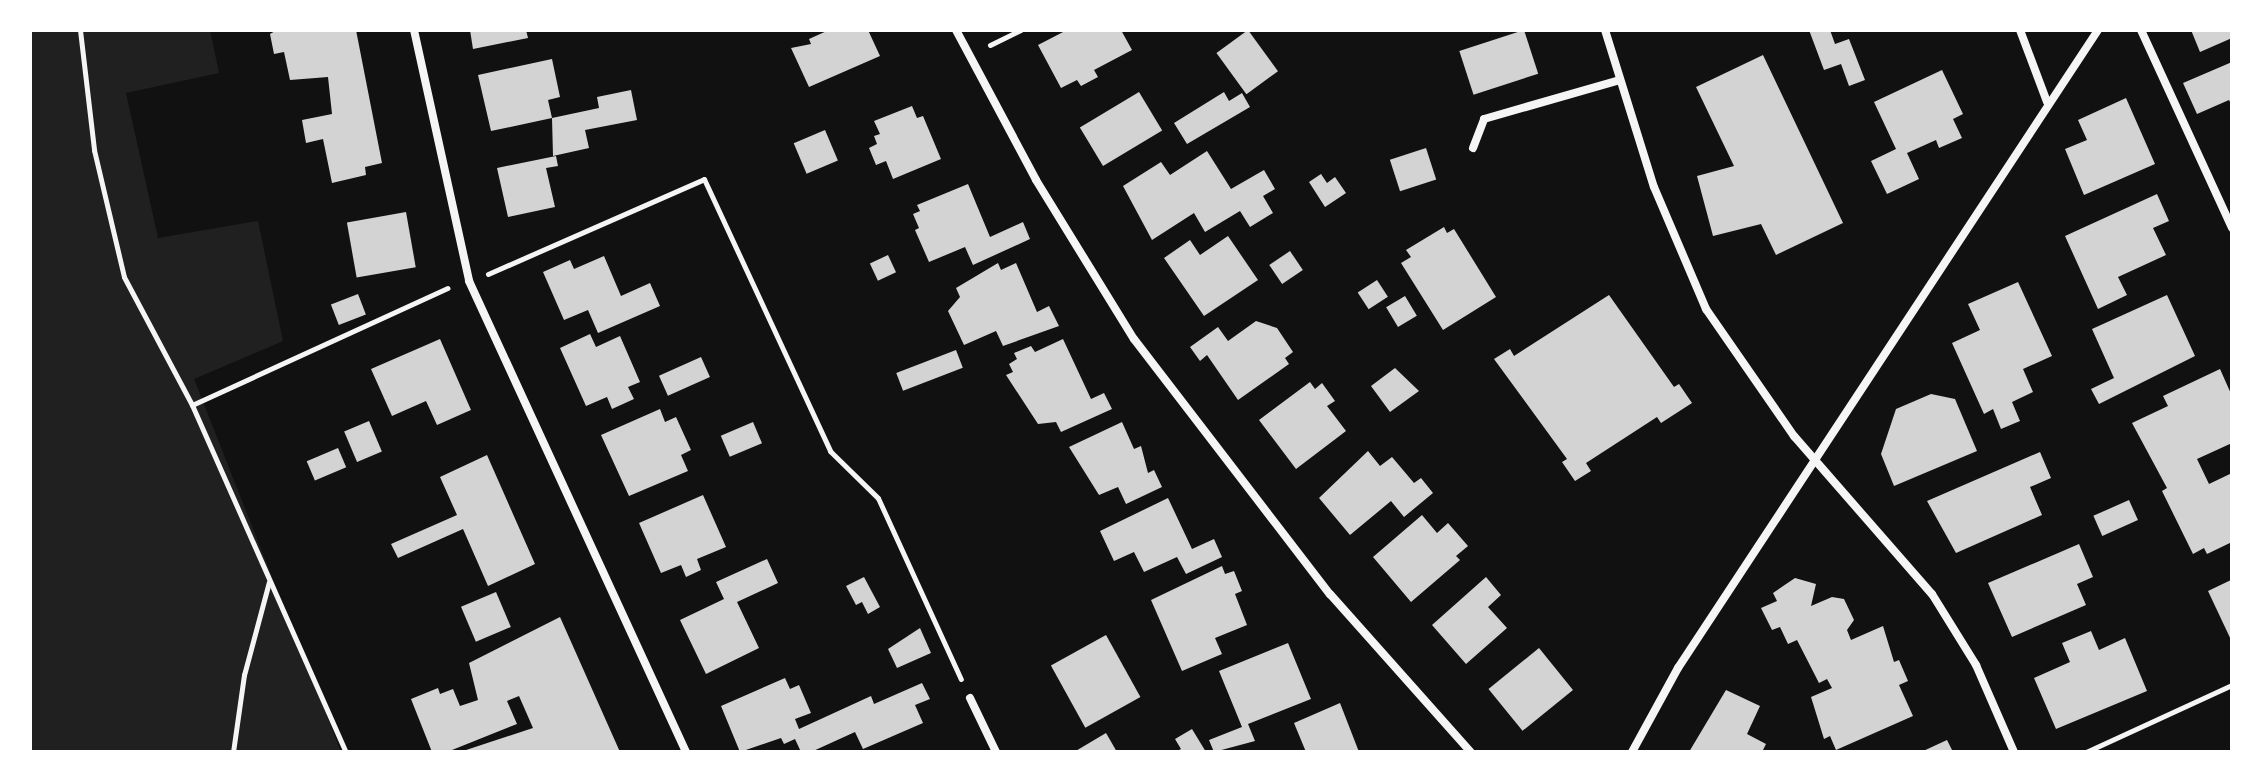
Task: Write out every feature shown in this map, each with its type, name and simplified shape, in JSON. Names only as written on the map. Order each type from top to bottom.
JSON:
[{"type":"street","points":[[414,30],[469,281],[686,752]]},
{"type":"street","points":[[956,30],[1072,242],[1165,382],[1330,594],[1471,752]]},
{"type":"street","points":[[1605,30],[1658,198],[1701,298],[1739,363],[1815,460],[1939,604],[1976,665],[2014,752]]},
{"type":"street","points":[[2020,30],[2047,102]]},
{"type":"street","points":[[1632,752],[1678,668],[2047,102],[2098,30]]},
{"type":"street","points":[[2141,30],[2232,228]]},
{"type":"street","points":[[1473,148],[1484,119],[1620,80]]},
{"type":"street","points":[[970,698],[996,752]]},
{"type":"path","points":[[80,30],[94,150],[115,252],[134,304],[192,405],[346,752]]},
{"type":"path","points":[[968,56],[1021,30]]},
{"type":"path","points":[[192,405],[704,179],[830,451],[878,498],[970,698]]},
{"type":"path","points":[[233,752],[244,675],[270,581]]},
{"type":"path","points":[[2086,752],[2232,685]]},
{"type":"shaded area","points":[[30,30],[210,30],[219,73],[126,93],[158,238],[258,221],[283,341],[194,379],[341,752],[30,752]]},
{"type":"building","points":[[277,30],[356,30],[382,163],[365,167],[366,175],[332,183],[323,139],[306,143],[302,120],[332,114],[328,77],[290,80],[284,52],[274,54],[270,34]]},
{"type":"building","points":[[470,30],[526,30],[528,38],[473,49]]},
{"type":"building","points":[[829,30],[868,30],[880,56],[809,87],[791,48],[811,44],[809,39]]},
{"type":"building","points":[[1067,30],[1121,30],[1132,50],[1094,70],[1098,77],[1081,86],[1077,80],[1061,88],[1038,45]]},
{"type":"building","points":[[1248,30],[1278,71],[1246,94],[1216,53]]},
{"type":"building","points":[[1524,30],[1538,74],[1474,95],[1459,51]]},
{"type":"building","points":[[1809,30],[1830,30],[1835,44],[1849,39],[1865,80],[1849,86],[1841,64],[1824,70]]},
{"type":"building","points":[[2191,30],[2232,30],[2232,38],[2200,52]]},
{"type":"building","points":[[1763,55],[1843,223],[1776,255],[1761,224],[1713,236],[1697,176],[1734,166],[1696,87]]},
{"type":"building","points":[[552,59],[560,97],[548,100],[552,118],[491,131],[478,75]]},
{"type":"building","points":[[2232,62],[2232,106],[2229,100],[2197,114],[2183,83]]},
{"type":"building","points":[[1942,70],[1963,114],[1953,119],[1962,138],[1939,148],[1936,140],[1907,153],[1919,179],[1887,194],[1871,161],[1896,149],[1874,102]]},
{"type":"building","points":[[631,90],[637,120],[585,130],[589,148],[553,156],[552,118],[599,108],[597,97]]},
{"type":"building","points":[[1139,92],[1162,131],[1103,166],[1080,128]]},
{"type":"building","points":[[1224,92],[1229,101],[1242,93],[1250,107],[1187,144],[1174,123]]},
{"type":"building","points":[[2126,98],[2155,164],[2084,195],[2065,149],[2087,140],[2078,120]]},
{"type":"building","points":[[912,106],[917,118],[923,116],[941,159],[893,179],[886,161],[876,165],[869,148],[877,144],[874,136],[880,134],[874,121]]},
{"type":"building","points":[[825,130],[838,160],[807,174],[794,143]]},
{"type":"building","points":[[1426,148],[1436,179],[1400,191],[1390,160]]},
{"type":"building","points":[[1207,151],[1231,189],[1264,170],[1275,189],[1263,196],[1273,213],[1250,227],[1240,211],[1205,232],[1194,213],[1152,240],[1123,186],[1161,162],[1170,175]]},
{"type":"building","points":[[556,156],[558,166],[546,168],[555,207],[508,217],[497,168]]},
{"type":"building","points":[[1321,174],[1327,183],[1335,177],[1346,193],[1325,207],[1309,182]]},
{"type":"building","points":[[968,184],[990,237],[1023,222],[1030,239],[973,265],[965,247],[929,262],[915,230],[919,228],[913,214],[920,211],[917,205]]},
{"type":"building","points":[[2157,194],[2169,221],[2153,228],[2166,255],[2118,277],[2127,295],[2098,309],[2065,236]]},
{"type":"building","points":[[406,212],[416,267],[357,278],[347,222]]},
{"type":"building","points":[[1444,227],[1447,233],[1454,229],[1496,297],[1443,330],[1401,263],[1411,257],[1406,250]]},
{"type":"building","points":[[1228,236],[1258,280],[1204,316],[1164,258],[1190,240],[1200,255]]},
{"type":"building","points":[[1290,251],[1303,270],[1282,284],[1269,265]]},
{"type":"building","points":[[888,255],[896,272],[878,281],[870,263]]},
{"type":"building","points":[[604,256],[621,296],[650,283],[660,306],[598,333],[588,310],[564,320],[543,272],[570,260],[574,269]]},
{"type":"building","points":[[998,263],[1001,270],[1016,263],[1037,312],[1049,306],[1059,326],[1003,346],[996,331],[964,345],[948,311],[960,297],[956,288]]},
{"type":"building","points":[[1377,280],[1388,297],[1369,309],[1358,293]]},
{"type":"building","points":[[2018,282],[2052,356],[2023,369],[2033,392],[2012,402],[2020,421],[2001,429],[1993,409],[1984,414],[1952,343],[1980,330],[1968,304]]},
{"type":"building","points":[[358,294],[366,315],[339,325],[331,304]]},
{"type":"building","points":[[1609,295],[1674,387],[1679,384],[1692,403],[1661,423],[1657,417],[1586,463],[1591,471],[1575,481],[1562,462],[1567,459],[1494,359],[1510,349],[1514,356]]},
{"type":"building","points":[[2167,295],[2195,356],[2099,404],[2091,389],[2114,378],[2092,329]]},
{"type":"building","points":[[1405,296],[1417,316],[1398,327],[1386,307]]},
{"type":"building","points":[[1256,321],[1277,328],[1293,352],[1285,358],[1289,364],[1238,400],[1207,355],[1200,361],[1190,347],[1218,327],[1228,341]]},
{"type":"building","points":[[590,334],[596,347],[620,336],[640,382],[628,387],[634,399],[612,409],[607,397],[586,406],[560,348]]},
{"type":"building","points":[[440,339],[471,410],[437,425],[426,401],[392,416],[371,369]]},
{"type":"building","points":[[1063,339],[1091,399],[1104,393],[1112,409],[1061,432],[1056,422],[1038,424],[1006,375],[1013,372],[1009,364],[1017,359],[1014,353],[1031,346],[1035,352]]},
{"type":"building","points":[[956,350],[963,368],[903,391],[896,373]]},
{"type":"building","points":[[701,357],[710,377],[668,396],[659,376]]},
{"type":"building","points":[[1395,368],[1419,391],[1390,412],[1371,386]]},
{"type":"building","points":[[2220,369],[2232,396],[2232,443],[2197,459],[2209,484],[2232,473],[2232,542],[2207,554],[2204,548],[2193,554],[2162,491],[2167,488],[2132,423],[2168,406],[2163,396]]},
{"type":"building","points":[[1310,382],[1315,389],[1322,383],[1335,401],[1327,406],[1346,431],[1296,469],[1259,420]]},
{"type":"building","points":[[1931,394],[1955,399],[1977,451],[1894,486],[1881,454],[1896,409]]},
{"type":"building","points":[[660,409],[665,422],[676,417],[691,450],[681,455],[688,471],[629,496],[601,435]]},
{"type":"building","points":[[369,421],[382,451],[357,462],[344,432]]},
{"type":"building","points":[[753,422],[762,443],[730,457],[721,436]]},
{"type":"building","points":[[1122,422],[1134,449],[1141,446],[1148,473],[1154,470],[1162,487],[1126,504],[1118,487],[1099,495],[1069,447]]},
{"type":"building","points":[[338,448],[346,467],[315,481],[307,461]]},
{"type":"building","points":[[1368,451],[1380,466],[1392,457],[1414,483],[1421,478],[1433,493],[1404,517],[1391,501],[1350,535],[1319,498]]},
{"type":"building","points":[[2040,452],[2051,478],[2030,487],[2042,515],[1956,553],[1927,501]]},
{"type":"building","points":[[487,455],[535,564],[488,586],[463,529],[398,558],[391,544],[457,515],[440,477]]},
{"type":"building","points":[[703,495],[726,547],[697,559],[701,570],[686,577],[681,565],[661,573],[639,523]]},
{"type":"building","points":[[1168,498],[1192,549],[1214,539],[1222,557],[1186,574],[1177,557],[1144,572],[1134,552],[1114,561],[1100,531]]},
{"type":"building","points":[[2129,500],[2138,520],[2102,536],[2093,516]]},
{"type":"building","points":[[1422,515],[1437,533],[1448,523],[1468,546],[1456,556],[1460,560],[1411,602],[1373,557]]},
{"type":"building","points":[[2079,544],[2093,577],[2077,584],[2086,605],[2012,637],[1988,583]]},
{"type":"building","points":[[767,559],[778,583],[737,602],[759,648],[706,674],[680,620],[724,599],[716,582]]},
{"type":"building","points":[[1222,566],[1225,574],[1234,571],[1242,591],[1235,594],[1247,625],[1215,638],[1222,654],[1182,671],[1151,600]]},
{"type":"building","points":[[864,577],[880,607],[868,614],[862,602],[856,605],[846,586]]},
{"type":"building","points":[[1486,577],[1501,595],[1488,607],[1507,628],[1466,664],[1432,625]]},
{"type":"building","points":[[1795,578],[1816,584],[1811,606],[1832,597],[1844,599],[1854,620],[1847,630],[1851,640],[1883,626],[1894,662],[1899,660],[1908,681],[1899,685],[1913,716],[1836,750],[1830,736],[1824,739],[1811,697],[1832,688],[1827,679],[1819,683],[1797,640],[1788,644],[1780,627],[1772,630],[1761,608],[1777,601],[1773,593]]},
{"type":"building","points":[[2231,580],[2232,583],[2232,642],[2208,591]]},
{"type":"building","points":[[496,592],[511,627],[476,642],[461,607]]},
{"type":"building","points":[[560,617],[620,752],[460,752],[533,728],[519,696],[507,701],[517,724],[447,752],[432,752],[411,699],[438,688],[440,694],[453,689],[460,706],[478,700],[469,663]]},
{"type":"building","points":[[920,628],[931,653],[897,668],[888,649]]},
{"type":"building","points":[[2091,631],[2099,650],[2125,638],[2147,691],[2056,729],[2034,678],[2070,662],[2062,643]]},
{"type":"building","points":[[1106,635],[1140,697],[1085,728],[1051,666]]},
{"type":"building","points":[[1288,643],[1311,699],[1248,724],[1255,741],[1214,752],[1209,740],[1242,727],[1219,671]]},
{"type":"building","points":[[1539,648],[1573,690],[1522,731],[1488,689]]},
{"type":"building","points":[[785,678],[790,689],[799,685],[811,713],[795,719],[799,729],[871,696],[874,704],[922,683],[930,699],[915,705],[923,723],[863,749],[855,732],[811,752],[801,752],[795,739],[784,744],[781,738],[740,752],[721,706]]},
{"type":"building","points":[[1726,690],[1760,706],[1747,734],[1766,744],[1762,752],[1689,752]]},
{"type":"building","points":[[1340,703],[1359,752],[1306,752],[1294,723]]},
{"type":"building","points":[[1192,729],[1206,752],[1175,752],[1181,749],[1175,739]]},
{"type":"building","points":[[1106,733],[1117,752],[1074,752]]},
{"type":"building","points":[[1947,740],[1953,752],[1921,752]]}]
